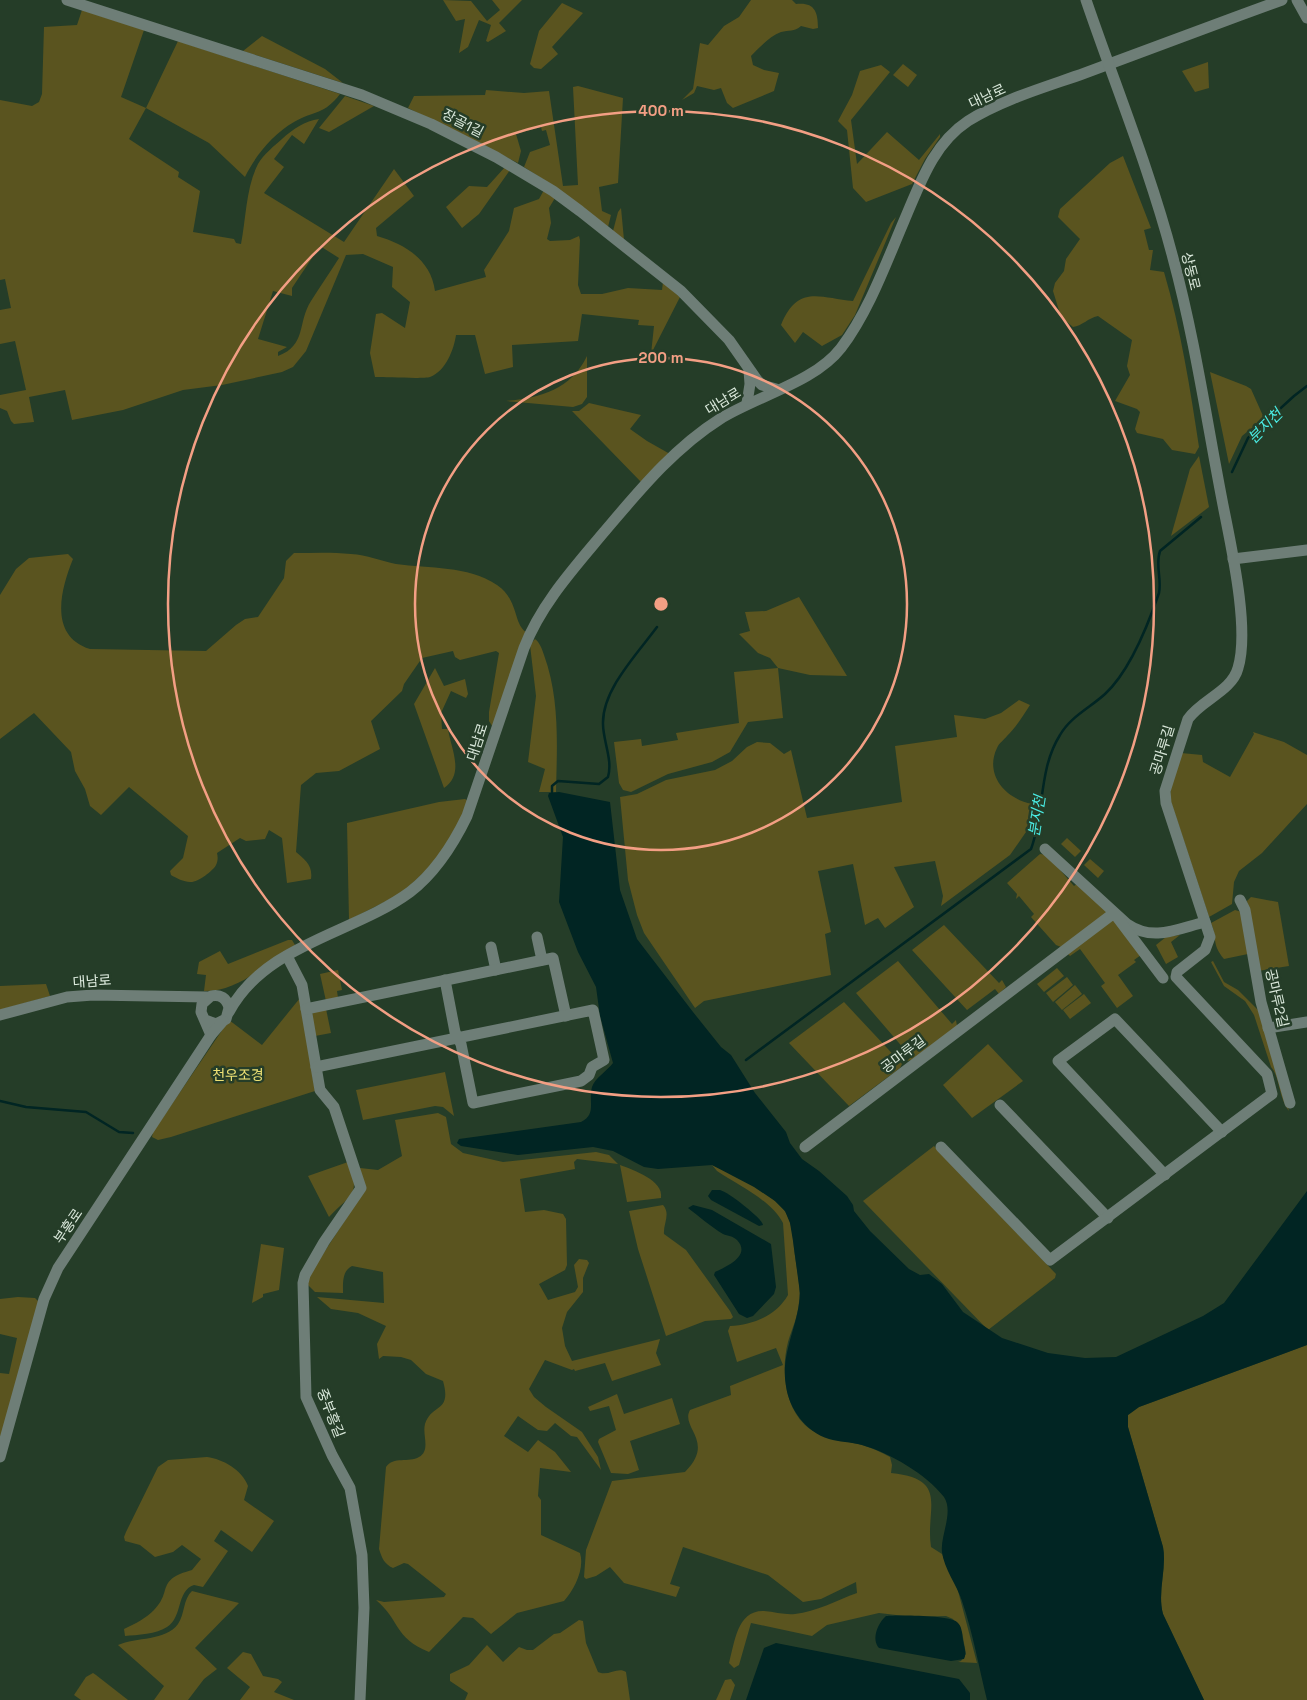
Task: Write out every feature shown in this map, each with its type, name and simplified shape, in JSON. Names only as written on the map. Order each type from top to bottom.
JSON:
[{"type":"street","name":"장골1길","points":[[67,0],[362,95],[392,106],[463,140],[553,191],[642,259],[681,291],[713,322],[729,340],[749,370],[762,385],[776,389]]},
{"type":"street","name":"상동로","points":[[1086,0],[1156,202],[1175,265],[1187,315],[1233,559]]},
{"type":"street","name":"대남로","points":[[239,994],[287,956],[402,897],[421,882],[440,862],[456,838],[470,808],[530,632],[550,599],[623,510],[679,450],[720,419],[746,403],[826,364],[850,334],[875,286],[924,173],[951,136],[982,114],[1108,64],[1282,0]]},
{"type":"street","points":[[1298,0],[1307,18]]},
{"type":"street","points":[[746,403],[750,384],[749,370]]},
{"type":"street","points":[[1233,559],[1307,550]]},
{"type":"street","name":"공마루길","points":[[941,1147],[1048,1260],[1052,1260],[1272,1094],[1267,1074],[1176,977],[1177,972],[1208,946],[1210,937],[1192,889],[1190,871],[1164,796],[1188,719],[1195,710],[1230,683],[1239,666],[1241,621],[1233,559]]},
{"type":"street","points":[[1045,849],[1114,913],[1136,930],[1149,934],[1164,933],[1205,922]]},
{"type":"street","name":"공마루2길","points":[[1240,900],[1245,910],[1268,1028],[1290,1103]]},
{"type":"street","points":[[1114,913],[1163,978]]},
{"type":"street","name":"공마루길","points":[[805,1147],[1114,913]]},
{"type":"street","points":[[537,937],[542,960]]},
{"type":"street","points":[[491,947],[496,970]]},
{"type":"street","points":[[287,956],[302,985],[316,1067],[458,1038],[566,1016],[594,1010],[606,1057],[603,1062],[592,1067],[589,1075],[581,1081],[473,1103],[458,1038],[445,980]]},
{"type":"street","points":[[306,1009],[553,958],[566,1016]]},
{"type":"street","name":"대남로","points":[[0,1015],[67,997],[138,994],[188,999],[207,997]]},
{"type":"street","points":[[211,1035],[203,1016],[202,1004],[207,997],[239,994]]},
{"type":"street","name":"부흥로","points":[[0,1457],[44,1299],[58,1268],[239,994]]},
{"type":"street","points":[[188,999],[203,1016],[216,1024],[226,1016],[228,1004],[219,996]]},
{"type":"street","points":[[1165,1175],[1058,1062],[1115,1019],[1222,1132]]},
{"type":"street","points":[[1268,1028],[1307,1022]]},
{"type":"street","name":"중부흥길","points":[[316,1067],[320,1090],[334,1107],[361,1188],[324,1242],[305,1275],[304,1384],[309,1405],[350,1488],[362,1555],[364,1608],[360,1700]]},
{"type":"street","points":[[1000,1105],[1108,1218]]},
{"type":"green space","points":[[443,0],[471,1],[487,21],[500,10],[492,0],[522,0],[499,23],[506,31],[488,42],[486,41],[491,25],[479,20],[468,47],[459,53],[465,19],[456,21]]},
{"type":"green space","points":[[751,0],[792,0],[796,4],[811,6],[816,12],[818,28],[813,29],[801,26],[794,30],[781,32],[769,39],[751,56],[753,65],[764,70],[779,73],[774,91],[733,108],[727,103],[721,88],[714,90],[697,86],[694,93],[682,100],[693,89],[700,43],[708,45],[724,26],[739,17]]},
{"type":"green space","points":[[562,3],[583,13],[552,47],[558,54],[541,69],[534,68],[530,64],[539,31]]},
{"type":"green space","points":[[82,10],[144,30],[121,97],[146,108],[129,139],[179,172],[178,177],[200,191],[193,232],[234,239],[236,243],[241,244],[251,183],[258,164],[269,150],[290,132],[299,126],[319,119],[304,144],[292,135],[274,159],[284,167],[264,193],[344,242],[394,169],[414,196],[376,228],[377,236],[407,249],[415,255],[428,270],[433,280],[435,291],[486,277],[484,270],[509,231],[514,208],[539,199],[544,190],[555,198],[549,208],[551,223],[547,239],[550,241],[570,240],[579,236],[578,285],[581,294],[602,294],[628,288],[662,290],[663,282],[680,297],[651,354],[654,326],[638,325],[639,320],[582,314],[578,341],[512,345],[513,367],[485,374],[475,335],[456,335],[451,353],[445,365],[436,374],[426,378],[375,377],[370,353],[376,314],[382,313],[405,328],[410,302],[392,287],[393,267],[363,254],[346,255],[306,351],[293,367],[282,372],[222,385],[183,390],[123,410],[72,420],[65,390],[29,397],[34,422],[14,424],[7,411],[0,408],[0,395],[26,390],[15,341],[0,344],[0,310],[11,308],[5,279],[0,280],[0,100],[32,106],[39,102],[42,94],[44,27],[77,25]],"holes":[[[320,246],[339,258],[311,301],[297,340],[293,346],[278,356],[278,352],[287,347],[258,339],[273,291],[292,296],[292,288]]]},
{"type":"green space","points":[[262,36],[325,69],[343,83],[243,51]]},
{"type":"green space","points":[[178,41],[340,94],[329,106],[294,122],[272,139],[254,161],[245,177],[209,143],[146,108]]},
{"type":"green space","points":[[1208,62],[1209,88],[1195,92],[1182,71]]},
{"type":"green space","points":[[903,64],[917,75],[908,87],[893,75]]},
{"type":"green space","points":[[881,65],[890,72],[851,120],[857,164],[887,132],[919,160],[940,134],[940,137],[925,159],[912,184],[866,202],[853,188],[847,130],[838,121],[852,95],[860,71]]},
{"type":"green space","points":[[578,86],[623,98],[618,183],[599,187],[602,211],[611,215],[608,227],[561,191],[524,167],[530,152],[550,145],[546,130],[542,131],[541,127],[516,134],[521,151],[518,163],[408,108],[414,96],[485,95],[486,90],[524,93],[549,91],[563,186],[578,185],[573,87]]},
{"type":"green space","points":[[345,96],[374,106],[329,132],[319,128]]},
{"type":"green space","points":[[1123,156],[1151,228],[1144,230],[1149,250],[1153,250],[1150,270],[1164,272],[1175,316],[1199,447],[1195,454],[1172,450],[1163,439],[1137,433],[1135,429],[1140,412],[1137,409],[1115,401],[1130,375],[1127,366],[1132,340],[1098,316],[1073,327],[1061,317],[1053,291],[1055,283],[1064,271],[1066,259],[1080,239],[1058,217],[1060,209],[1110,163]]},
{"type":"green space","points":[[505,167],[510,170],[479,214],[462,228],[446,207],[469,186],[487,187]]},
{"type":"green space","points":[[621,208],[624,240],[613,231],[618,212]]},
{"type":"green space","points":[[896,217],[855,315],[842,335],[822,346],[803,332],[795,343],[781,325],[788,312],[802,299],[811,296],[853,301],[891,223]]},
{"type":"green space","points":[[587,356],[587,397],[582,404],[573,407],[506,401],[530,397],[553,390],[572,377]]},
{"type":"green space","points":[[1210,372],[1251,389],[1264,418],[1242,436],[1229,464]]},
{"type":"green space","points":[[589,403],[641,415],[630,429],[670,454],[642,483],[572,411],[579,411]]},
{"type":"green space","points":[[1199,456],[1209,507],[1171,536],[1190,469]]},
{"type":"green space","points":[[294,553],[357,555],[396,564],[448,569],[473,574],[497,585],[504,591],[509,597],[519,623],[526,632],[494,729],[489,721],[489,712],[499,653],[496,651],[460,660],[455,657],[453,651],[422,658],[404,684],[402,691],[371,721],[380,749],[339,771],[316,773],[301,785],[296,852],[310,866],[311,879],[287,883],[282,838],[269,830],[265,839],[246,841],[240,838],[217,853],[216,865],[201,879],[190,882],[178,879],[171,875],[170,871],[183,858],[188,836],[129,787],[101,815],[90,806],[85,789],[75,771],[71,752],[34,713],[0,739],[0,595],[16,569],[29,558],[68,554],[73,559],[64,585],[61,611],[63,623],[68,634],[77,643],[90,649],[206,651],[245,619],[258,617],[284,578],[286,561]]},
{"type":"green space","points":[[799,597],[847,676],[810,675],[778,668],[770,658],[758,653],[739,634],[750,631],[745,612],[766,611]]},
{"type":"green space","points":[[535,639],[540,644],[553,688],[557,757],[556,792],[539,792],[545,769],[528,762],[536,696],[530,645]]},
{"type":"green space","points":[[435,668],[444,686],[465,679],[468,694],[466,698],[451,691],[441,713],[442,729],[448,729],[455,761],[454,776],[444,788],[414,704]]},
{"type":"green space","points":[[778,668],[783,718],[748,722],[730,752],[712,762],[668,774],[631,792],[623,790],[619,783],[614,742],[641,739],[642,746],[678,740],[676,733],[739,723],[734,672]]},
{"type":"green space","points":[[1019,700],[1030,705],[997,748],[993,767],[1000,784],[1006,791],[1022,801],[1032,804],[1026,832],[1010,855],[941,906],[943,896],[935,861],[894,867],[914,907],[885,928],[878,918],[865,925],[853,864],[818,871],[831,932],[825,934],[831,975],[704,1001],[695,1008],[644,933],[637,915],[628,880],[620,797],[637,794],[666,780],[715,770],[732,761],[747,747],[757,742],[770,743],[784,754],[791,750],[807,818],[902,802],[895,746],[957,737],[954,715],[985,719],[1001,713]]},
{"type":"green space","points":[[1253,732],[1284,742],[1307,755],[1307,804],[1262,853],[1239,871],[1234,882],[1232,904],[1209,917],[1170,799],[1171,784],[1181,753],[1202,755],[1203,762],[1230,777],[1254,734]]},
{"type":"green space","points":[[465,799],[470,802],[438,859],[402,893],[349,920],[347,823],[439,802]]},
{"type":"green space","points":[[1067,838],[1081,851],[1075,857],[1061,844]]},
{"type":"green space","points":[[1040,854],[1047,855],[1074,886],[1078,883],[1106,909],[1106,914],[1061,947],[1056,945],[1031,917],[1034,914],[1019,896],[1016,899],[1017,894],[1007,883]]},
{"type":"green space","points":[[1090,859],[1104,871],[1098,878],[1084,865]]},
{"type":"green space","points":[[1251,897],[1278,902],[1289,966],[1258,971],[1247,901]]},
{"type":"green space","points":[[1235,910],[1242,912],[1248,954],[1224,959],[1216,945],[1211,923]]},
{"type":"green space","points":[[1114,919],[1141,955],[1134,960],[1136,962],[1118,975],[1133,996],[1117,1008],[1101,986],[1105,983],[1080,949],[1070,956],[1067,953]]},
{"type":"green space","points":[[944,925],[999,983],[1002,980],[1006,987],[999,994],[995,989],[967,1010],[912,950]]},
{"type":"green space","points":[[1180,935],[1171,942],[1178,957],[1166,964],[1156,945],[1166,937]]},
{"type":"green space","points":[[292,940],[295,945],[252,975],[218,990],[204,991],[206,975],[197,974],[199,962],[220,951],[228,964]]},
{"type":"green space","points":[[898,961],[952,1024],[956,1020],[957,1026],[912,1060],[907,1061],[911,1057],[856,993]]},
{"type":"green space","points":[[1213,961],[1224,982],[1238,990],[1260,1012],[1289,1111],[1271,1067],[1254,1015],[1245,1001],[1224,986],[1211,962]]},
{"type":"green space","points":[[1057,968],[1064,976],[1044,992],[1037,984]]},
{"type":"green space","points":[[338,970],[342,990],[337,991],[338,998],[326,1001],[320,974]]},
{"type":"green space","points":[[1067,977],[1073,985],[1053,1002],[1046,993]]},
{"type":"green space","points":[[46,984],[50,996],[0,1010],[0,986]]},
{"type":"green space","points":[[1075,985],[1082,994],[1062,1010],[1055,1002]]},
{"type":"green space","points":[[1084,994],[1091,1003],[1070,1019],[1063,1010]]},
{"type":"green space","name":"천우조경","points":[[300,998],[315,1091],[171,1137],[158,1140],[152,1137],[153,1132],[229,1020],[262,1045]]},
{"type":"green space","points":[[844,1002],[902,1064],[900,1068],[849,1106],[789,1043]]},
{"type":"green space","points":[[326,1009],[331,1033],[315,1036],[313,1012]]},
{"type":"green space","points":[[988,1044],[1023,1081],[972,1118],[943,1085]]},
{"type":"green space","points":[[445,1072],[454,1116],[443,1107],[435,1106],[363,1120],[356,1090]]},
{"type":"green space","points":[[438,1113],[446,1117],[451,1144],[463,1153],[503,1162],[596,1152],[609,1155],[618,1164],[577,1159],[574,1162],[575,1169],[520,1179],[525,1212],[544,1210],[563,1214],[566,1219],[567,1265],[565,1270],[539,1284],[548,1300],[575,1292],[578,1287],[574,1265],[579,1259],[587,1260],[589,1263],[583,1278],[583,1292],[567,1312],[562,1328],[565,1346],[572,1361],[660,1339],[656,1353],[661,1365],[612,1381],[605,1363],[575,1371],[574,1369],[572,1370],[545,1360],[529,1389],[534,1397],[546,1407],[582,1432],[598,1457],[601,1470],[577,1437],[571,1436],[555,1423],[547,1431],[538,1430],[518,1416],[504,1436],[528,1452],[538,1440],[555,1452],[571,1472],[540,1468],[538,1496],[541,1500],[541,1535],[580,1553],[581,1566],[578,1579],[564,1601],[517,1613],[491,1634],[473,1618],[463,1617],[429,1652],[409,1641],[384,1607],[376,1600],[384,1602],[444,1597],[446,1594],[408,1564],[404,1563],[393,1568],[387,1565],[379,1549],[386,1467],[393,1462],[415,1459],[423,1454],[425,1450],[425,1424],[428,1417],[440,1407],[445,1398],[443,1381],[426,1374],[411,1360],[401,1357],[383,1356],[379,1359],[377,1344],[386,1326],[358,1313],[331,1309],[317,1297],[384,1303],[383,1272],[352,1266],[345,1274],[343,1293],[315,1292],[308,1285],[308,1277],[364,1191],[360,1168],[378,1170],[402,1156],[395,1120]]},
{"type":"green space","points":[[934,1146],[1056,1274],[1055,1278],[988,1330],[863,1201]]},
{"type":"green space","points":[[348,1162],[354,1181],[354,1188],[349,1198],[329,1217],[308,1176]]},
{"type":"green space","points":[[620,1165],[653,1181],[661,1192],[661,1198],[627,1202]]},
{"type":"green space","points":[[712,1165],[768,1195],[783,1209],[790,1223],[799,1289],[797,1312],[788,1342],[785,1364],[786,1386],[792,1407],[798,1417],[811,1430],[883,1453],[890,1457],[891,1473],[909,1476],[921,1482],[928,1489],[931,1498],[931,1547],[942,1554],[957,1587],[977,1663],[958,1662],[966,1654],[962,1632],[953,1619],[946,1616],[913,1617],[879,1613],[827,1625],[812,1636],[751,1623],[739,1665],[734,1668],[729,1663],[733,1646],[743,1621],[748,1616],[755,1612],[764,1611],[791,1614],[811,1611],[857,1593],[856,1582],[821,1599],[803,1602],[768,1575],[683,1547],[670,1584],[680,1587],[676,1597],[624,1583],[610,1567],[596,1576],[586,1579],[584,1577],[586,1550],[612,1481],[685,1472],[694,1461],[698,1444],[689,1423],[690,1410],[731,1395],[730,1386],[783,1365],[776,1348],[737,1362],[728,1331],[730,1326],[747,1324],[770,1314],[777,1309],[788,1295],[783,1223],[771,1207],[717,1171]]},
{"type":"green space","points":[[663,1205],[667,1215],[664,1234],[686,1250],[730,1311],[733,1317],[731,1319],[705,1321],[666,1336],[638,1249],[629,1211]]},
{"type":"green space","points":[[261,1244],[284,1248],[279,1290],[263,1294],[263,1297],[252,1303]]},
{"type":"green space","points":[[35,1298],[39,1302],[0,1440],[0,1373],[9,1374],[17,1338],[0,1334],[0,1299]]},
{"type":"green space","points":[[1307,1345],[1307,1700],[1204,1700],[1163,1614],[1161,1597],[1164,1564],[1163,1547],[1128,1427],[1128,1415],[1139,1407]]},
{"type":"green space","points":[[617,1394],[624,1414],[672,1398],[680,1424],[630,1441],[639,1470],[628,1474],[611,1473],[598,1442],[599,1439],[616,1430],[609,1406],[590,1411],[588,1407]]},
{"type":"green space","points":[[207,1457],[219,1460],[237,1470],[248,1486],[244,1500],[274,1521],[252,1552],[221,1530],[214,1541],[228,1551],[203,1587],[194,1585],[184,1593],[172,1623],[158,1631],[125,1636],[124,1629],[147,1616],[160,1603],[169,1582],[173,1578],[192,1570],[201,1559],[182,1545],[173,1552],[155,1557],[140,1545],[125,1541],[126,1532],[158,1467],[168,1460]]},
{"type":"green space","points":[[192,1591],[239,1603],[195,1648],[217,1669],[204,1679],[188,1700],[154,1700],[164,1686],[118,1645],[158,1636],[173,1629],[180,1620],[187,1598]]},
{"type":"green space","points":[[579,1620],[583,1621],[586,1643],[598,1672],[605,1673],[623,1670],[626,1672],[630,1700],[465,1700],[468,1693],[450,1681],[450,1674],[469,1665],[487,1645],[503,1662],[519,1647],[533,1650],[554,1634],[560,1633]]},
{"type":"green space","points":[[243,1652],[251,1654],[263,1676],[278,1679],[282,1682],[274,1692],[294,1700],[240,1700],[250,1687],[227,1668]]},
{"type":"green space","points":[[93,1673],[128,1700],[81,1700],[74,1695],[86,1677]]},
{"type":"green space","points":[[731,1679],[735,1685],[730,1700],[716,1700],[725,1680]]},
{"type":"water","points":[[559,792],[610,802],[620,890],[637,939],[721,1047],[731,1055],[755,1093],[786,1132],[790,1143],[802,1159],[819,1171],[847,1196],[853,1205],[854,1211],[870,1231],[909,1269],[920,1275],[929,1274],[942,1284],[963,1312],[1002,1338],[1048,1353],[1085,1358],[1116,1357],[1203,1316],[1224,1303],[1307,1191],[1307,1345],[1139,1407],[1128,1415],[1128,1427],[1163,1547],[1164,1564],[1161,1606],[1163,1614],[1204,1700],[987,1700],[966,1613],[943,1558],[942,1546],[948,1510],[944,1497],[928,1480],[907,1465],[884,1453],[858,1444],[837,1441],[821,1436],[806,1425],[791,1403],[785,1374],[800,1293],[790,1223],[785,1211],[775,1201],[754,1187],[712,1165],[658,1169],[644,1167],[613,1151],[593,1147],[518,1155],[461,1146],[457,1143],[459,1139],[581,1122],[589,1115],[592,1087],[613,1063],[600,1016],[596,987],[578,952],[559,902],[563,837],[548,796],[549,793]]},
{"type":"water","points":[[712,1190],[720,1190],[730,1195],[751,1211],[763,1225],[759,1226],[711,1200],[708,1196]]},
{"type":"water","points":[[693,1205],[712,1210],[771,1244],[776,1287],[774,1294],[753,1316],[747,1318],[739,1314],[714,1275],[715,1272],[739,1256],[741,1246],[737,1240],[723,1234],[688,1208]]},
{"type":"water","points":[[886,1616],[934,1617],[957,1622],[962,1632],[965,1652],[964,1659],[951,1661],[879,1648],[876,1640],[876,1631]]},
{"type":"water","points":[[776,1643],[959,1679],[970,1693],[970,1700],[746,1700],[764,1648]]},
{"type":"waterway","name":"분지천","points":[[1232,472],[1248,438],[1307,386]]},
{"type":"waterway","name":"분지천","points":[[746,1060],[1031,849],[1038,821],[1048,762],[1053,748],[1069,723],[1105,694],[1122,673],[1144,633],[1159,593],[1158,562],[1160,551],[1201,517]]},
{"type":"waterway","points":[[552,792],[552,786],[558,781],[599,784],[608,777],[609,757],[603,730],[604,711],[608,698],[622,673],[657,627]]},
{"type":"waterway","points":[[0,1101],[26,1107],[86,1112],[119,1132],[133,1133]]}]
